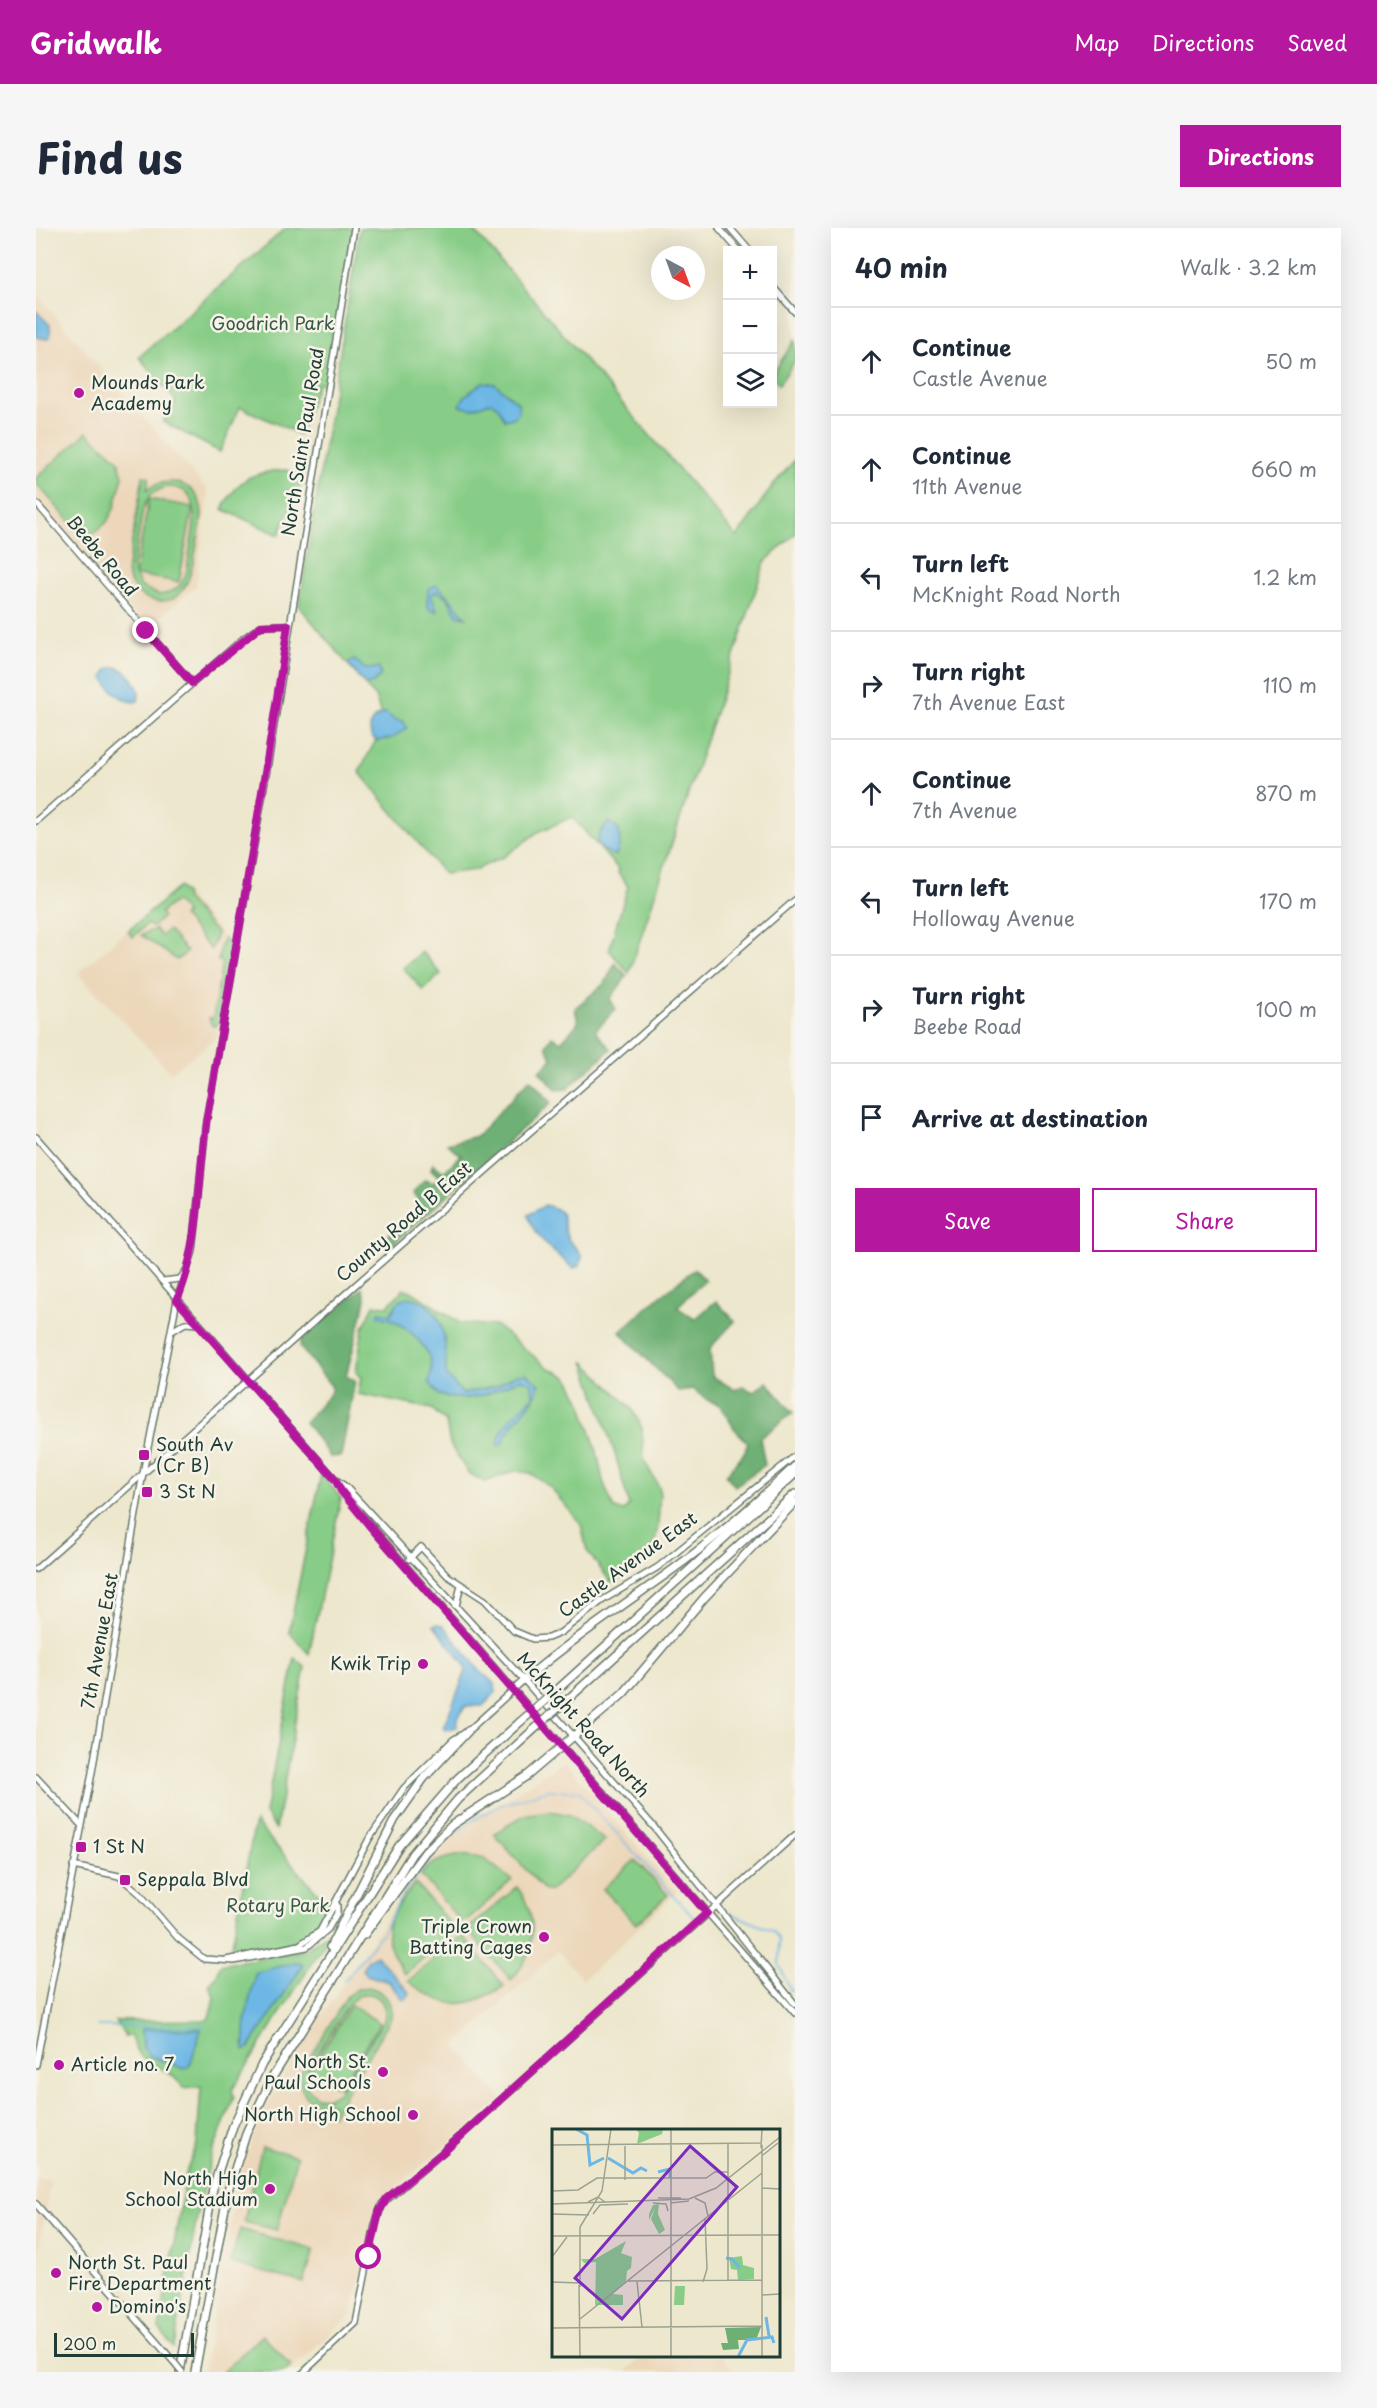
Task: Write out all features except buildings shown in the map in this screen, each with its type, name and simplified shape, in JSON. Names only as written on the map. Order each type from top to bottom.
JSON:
[{"type":"highway","points":[[524,1680],[586,1629],[709,1542],[795,1466]]},
{"type":"highway","points":[[181,2372],[210,2203],[228,2140],[262,2064],[390,1859],[422,1816],[458,1778],[795,1474]]},
{"type":"highway","points":[[195,2372],[224,2207],[242,2146],[272,2078],[398,1874],[434,1825],[480,1777],[795,1494]]},
{"type":"highway","points":[[334,1976],[425,1852],[452,1826],[528,1774],[574,1738],[623,1694],[704,1598],[795,1502]]},
{"type":"highway","points":[[321,1968],[395,1819],[424,1778],[468,1731]]},
{"type":"street","name":"North Saint Paul Road","points":[[196,1225],[206,1122],[267,769],[288,625],[354,228]]},
{"type":"street","points":[[719,228],[735,246]]},
{"type":"street","points":[[730,228],[746,246]]},
{"type":"street","points":[[777,292],[795,312]]},
{"type":"street","name":"Beebe Road","points":[[36,503],[192,683]]},
{"type":"street","points":[[36,821],[192,683],[261,626],[288,625]]},
{"type":"street","name":"County Road B East","points":[[36,1569],[795,900]]},
{"type":"street","name":"McKnight Road North","points":[[36,1137],[335,1479],[341,1491],[512,1690],[795,2013]]},
{"type":"street","name":"7th Avenue East","points":[[36,2065],[123,1599],[143,1473],[177,1300],[189,1269],[196,1225]]},
{"type":"street","points":[[160,1280],[166,1282],[180,1279],[189,1269]]},
{"type":"street","points":[[171,1332],[185,1323],[198,1324]]},
{"type":"street","name":"Castle Avenue East","points":[[410,1558],[420,1547],[441,1570],[486,1600],[514,1631],[533,1639],[553,1636],[603,1600],[658,1567],[795,1456]]},
{"type":"street","name":"McKnight Road North","points":[[335,1479],[346,1486],[524,1680],[654,1827],[795,2004]]},
{"type":"street","points":[[403,1564],[410,1558]]},
{"type":"street","points":[[456,1606],[461,1585]]},
{"type":"street","points":[[73,1866],[119,1876],[139,1893],[189,1949],[204,1959],[226,1960],[299,1945],[310,1940],[325,1926],[369,1839],[395,1800],[429,1762],[468,1731],[524,1680]]},
{"type":"street","points":[[36,1777],[81,1825]]},
{"type":"street","points":[[304,2372],[343,2337],[357,2320],[375,2225],[381,2206],[387,2198],[429,2165],[795,1835]]},
{"type":"street","points":[[36,2204],[181,2372]]},
{"type":"shaded area","name":"Mounds Park Academy","points":[[36,294],[208,491],[196,586],[147,628],[36,500]]},
{"type":"shaded area","points":[[179,886],[232,946],[218,1036],[171,1073],[78,973]]},
{"type":"shaded area","name":"North St. Paul Schools","points":[[564,1761],[677,1892],[583,1980],[558,1951],[455,2045],[502,2099],[378,2203],[351,2315],[288,2372],[203,2372],[237,2184],[262,2114],[310,2034],[406,1889],[448,1839]]},
{"type":"shaded area","points":[[36,2178],[51,2181],[36,2263]]},
{"type":"shaded area","points":[[642,2357],[722,2357],[735,2372],[625,2372]]},
{"type":"green space","name":"Goodrich Park","points":[[286,228],[354,228],[328,382],[318,383],[299,434],[240,407],[220,452],[163,422],[176,401],[139,357]]},
{"type":"green space","points":[[360,228],[472,228],[737,537],[773,485],[795,460],[795,534],[765,562],[629,973],[609,950],[628,886],[618,873],[619,870],[572,817],[538,832],[505,856],[475,870],[444,874],[359,772],[384,725],[376,698],[299,606]]},
{"type":"green space","points":[[795,340],[795,361],[779,384],[777,367]]},
{"type":"green space","points":[[87,432],[118,460],[123,476],[114,509],[106,523],[86,540],[36,483],[36,478]]},
{"type":"green space","points":[[286,470],[304,477],[279,535],[222,509],[234,490],[247,479],[255,475]]},
{"type":"green space","points":[[143,476],[149,477],[147,490],[155,485],[171,482],[179,483],[193,491],[201,507],[201,525],[190,575],[180,593],[172,599],[162,601],[149,599],[135,589],[127,572]],"holes":[[[165,487],[178,488],[192,499],[194,508],[187,568],[185,577],[178,587],[159,595],[140,586],[133,567],[143,509],[151,494]]]},
{"type":"green space","points":[[149,499],[193,507],[179,582],[135,575]]},
{"type":"green space","points":[[179,887],[186,895],[185,898],[217,934],[211,950],[183,917],[186,913],[175,901],[160,913],[163,917],[152,927],[147,924],[133,937],[128,931]]},
{"type":"green space","points":[[155,929],[161,936],[168,930],[187,952],[177,960],[141,935]]},
{"type":"green space","points":[[224,939],[232,948],[219,1023],[216,1026],[212,1025],[209,1018],[213,1018],[222,962],[218,961],[221,943]]},
{"type":"green space","points":[[422,952],[441,974],[423,990],[403,968]]},
{"type":"green space","points":[[615,963],[627,976],[610,999],[616,1009],[595,1031],[611,1049],[567,1089],[557,1090],[539,1071],[552,1059],[546,1045],[552,1036],[561,1042],[578,1023],[575,1008],[605,983]]},
{"type":"green space","points":[[530,1079],[551,1103],[390,1247],[382,1241],[417,1209],[418,1199],[413,1193],[425,1180],[433,1183],[440,1178],[431,1169],[433,1164],[444,1172],[461,1155],[447,1144],[477,1136]]},
{"type":"green space","points":[[695,1269],[705,1280],[677,1307],[695,1319],[716,1301],[735,1321],[710,1348],[712,1376],[735,1390],[743,1386],[753,1392],[767,1382],[793,1413],[760,1438],[765,1465],[735,1486],[726,1475],[744,1453],[748,1443],[734,1428],[720,1405],[709,1401],[692,1389],[678,1391],[620,1332],[660,1296]]},
{"type":"green space","points":[[362,1288],[366,1299],[346,1376],[355,1381],[341,1456],[330,1457],[305,1422],[330,1394],[332,1387],[300,1347],[301,1340]]},
{"type":"green space","points":[[403,1289],[411,1291],[460,1323],[497,1326],[547,1367],[568,1377],[581,1402],[597,1452],[603,1481],[614,1509],[624,1511],[629,1505],[616,1457],[584,1361],[632,1409],[642,1428],[644,1460],[660,1489],[658,1526],[653,1549],[617,1580],[611,1582],[587,1551],[581,1524],[550,1487],[530,1473],[514,1471],[485,1482],[468,1473],[450,1444],[446,1422],[432,1409],[358,1394],[361,1378],[356,1372],[363,1328],[374,1305],[388,1306]]},
{"type":"green space","points":[[321,1474],[341,1498],[309,1654],[289,1632]]},
{"type":"green space","points":[[295,1658],[305,1667],[276,1829],[265,1813]]},
{"type":"green space","points":[[549,1811],[570,1815],[605,1840],[550,1891],[545,1891],[494,1834],[524,1815]]},
{"type":"green space","name":"Rotary Park","points":[[255,1822],[323,1899],[329,1912],[321,1925],[299,1941],[273,1949],[230,1955]]},
{"type":"green space","points":[[461,1855],[483,1858],[512,1880],[466,1921],[461,1922],[421,1875],[433,1863]]},
{"type":"green space","points":[[635,1860],[668,1895],[636,1924],[603,1889]]},
{"type":"green space","points":[[415,1883],[454,1928],[454,1932],[405,1974],[390,1947],[387,1936],[391,1917]]},
{"type":"green space","points":[[517,1887],[529,1910],[532,1935],[526,1958],[511,1980],[469,1932],[470,1927]]},
{"type":"green space","points":[[328,1933],[330,1934],[232,2090],[234,2097],[211,2157],[196,2222],[174,2348],[159,2329],[187,2170],[197,2144],[201,2086],[184,2088],[169,2073],[140,2055],[131,2036],[124,2037],[125,2035],[115,2021],[208,2020],[215,1998],[209,1985],[217,1975],[220,1965],[305,1950]]},
{"type":"green space","points":[[460,1937],[464,1937],[504,1986],[478,2000],[455,2003],[433,1997],[408,1981]]},
{"type":"green space","points":[[368,1987],[383,1994],[391,2007],[391,2018],[332,2116],[327,2112],[332,2104],[318,2103],[304,2093],[301,2088],[300,2074],[347,1996],[357,1989]],"holes":[[[362,1994],[377,1997],[383,2004],[384,2020],[339,2092],[329,2098],[317,2097],[307,2087],[308,2069],[350,2002]]]},
{"type":"green space","points":[[351,2005],[380,2023],[340,2088],[310,2070]]},
{"type":"green space","name":"North High School Stadium","points":[[262,2147],[297,2156],[277,2230],[244,2222]]},
{"type":"green space","points":[[240,2229],[314,2250],[304,2283],[230,2263]]},
{"type":"green space","points":[[263,2335],[291,2366],[284,2372],[222,2372]]},
{"type":"water","points":[[36,311],[50,325],[50,337],[47,339],[36,337]]},
{"type":"water","points":[[483,382],[495,384],[518,403],[519,411],[515,417],[505,420],[498,407],[491,402],[471,409],[460,406],[464,397]]},
{"type":"water","points":[[437,585],[466,617],[457,615],[447,597],[437,591],[431,595],[437,611],[430,610],[427,604],[428,589]]},
{"type":"water","points":[[355,660],[365,669],[379,668],[381,676],[373,683],[365,685],[349,665],[349,662]]},
{"type":"water","points":[[116,667],[126,672],[134,680],[137,685],[138,701],[133,702],[122,698],[105,681],[103,676],[109,668]]},
{"type":"water","points":[[386,713],[395,720],[403,721],[407,728],[392,738],[377,741],[371,736],[371,723],[378,716]]},
{"type":"water","points":[[609,822],[619,830],[620,843],[616,856],[602,849],[598,841],[600,832]]},
{"type":"water","points":[[545,1205],[561,1213],[567,1237],[582,1256],[580,1266],[573,1268],[546,1245],[535,1231],[528,1215]]},
{"type":"water","points":[[408,1297],[430,1307],[437,1316],[446,1350],[446,1375],[463,1394],[497,1386],[515,1375],[526,1373],[539,1384],[532,1401],[510,1428],[502,1445],[498,1445],[502,1430],[533,1397],[532,1383],[520,1379],[490,1393],[472,1398],[439,1395],[429,1382],[432,1365],[426,1350],[410,1332],[398,1323],[378,1315],[380,1312],[390,1315],[398,1302]]},
{"type":"water","points":[[434,1625],[443,1625],[480,1671],[495,1684],[496,1692],[483,1706],[466,1706],[459,1714],[457,1727],[446,1730],[443,1728],[466,1671],[464,1664]]},
{"type":"water","points":[[376,1955],[410,1993],[406,1999],[402,1999],[389,1982],[367,1975],[362,1970],[368,1960]]},
{"type":"water","points":[[295,1962],[303,1965],[249,2048],[244,2051],[246,2016],[255,1975],[258,1972]]},
{"type":"water","points":[[142,2029],[201,2029],[190,2065],[184,2069],[150,2056],[143,2048]]},
{"type":"waterway","points":[[344,1981],[382,1933],[406,1889],[448,1839],[470,1822],[498,1806],[548,1790],[578,1791],[695,1919],[704,1913]]},
{"type":"waterway","points":[[723,1910],[773,1931],[779,1939],[779,1964],[790,1990],[795,1991]]},
{"type":"waterway","points":[[97,2026],[204,2026]]},
{"type":"place","name":"Mounds Park Academy","points":[[79,393]]},
{"type":"place","name":"South Av (Cr B)","points":[[144,1455]]},
{"type":"place","name":"3 St N","points":[[147,1492]]},
{"type":"place","name":"Kwik Trip","points":[[423,1664]]},
{"type":"place","name":"1 St N","points":[[81,1847]]},
{"type":"place","name":"Seppala Blvd","points":[[125,1880]]},
{"type":"place","name":"Triple Crown Batting Cages","points":[[544,1937]]},
{"type":"place","name":"Article no. 7","points":[[59,2065]]},
{"type":"place","name":"North St. Paul Schools","points":[[383,2072]]},
{"type":"place","name":"North High School","points":[[413,2115]]},
{"type":"place","name":"North High School Stadium","points":[[270,2189]]},
{"type":"place","name":"North St. Paul Fire Department","points":[[56,2273]]},
{"type":"place","name":"Domino's","points":[[97,2307]]},
{"type":"route","points":[[146,631],[192,683],[261,626],[288,625],[267,769],[206,1122],[193,1251],[177,1300],[335,1479],[341,1491],[369,1525],[707,1913],[442,2153],[399,2191],[387,2198],[382,2204],[375,2225],[369,2257]]}]
